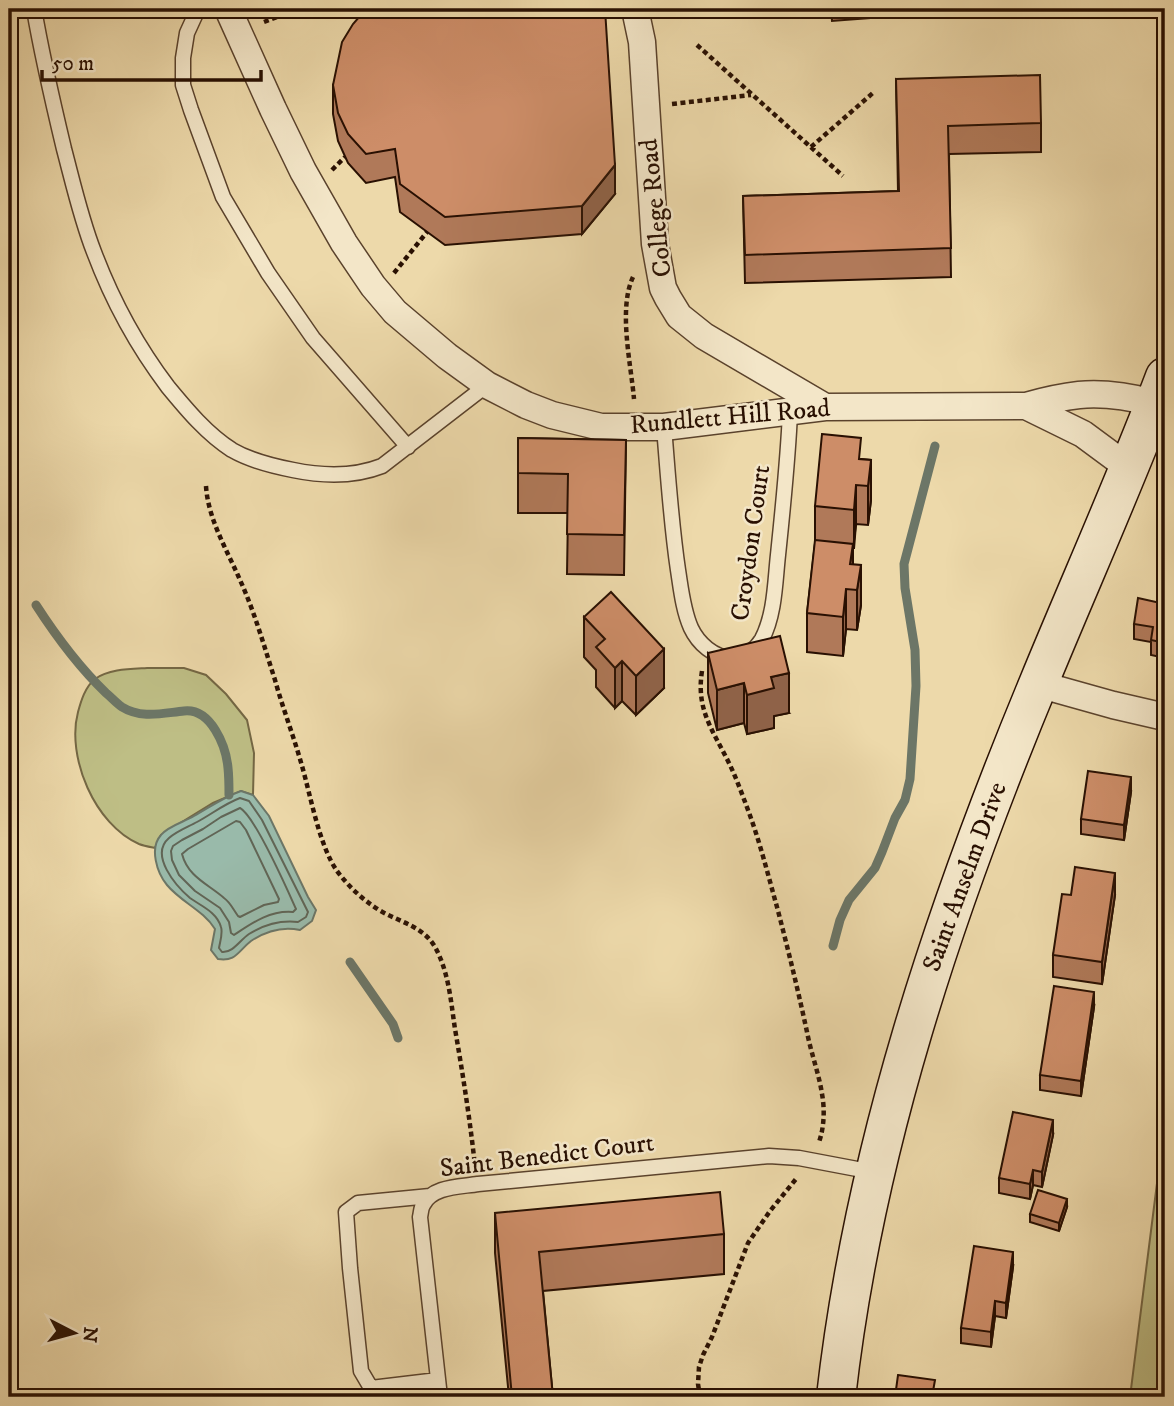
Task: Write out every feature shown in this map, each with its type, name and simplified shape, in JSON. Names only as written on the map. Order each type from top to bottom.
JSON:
[{"type":"street","name":"Rundlett Hill Road","points":[[228,9],[303,171],[373,286],[419,334],[487,385],[542,412],[601,427],[664,427],[825,407],[1026,406],[1081,394],[1160,390]]},
{"type":"street","name":"College Road","points":[[635,9],[642,42],[655,244],[663,288],[679,316],[704,336],[825,407]]},
{"type":"street","name":"Saint Anselm Drive","points":[[836,1397],[842,1349],[874,1173],[915,1018],[986,817],[1160,390]]},
{"type":"street","name":"Rundlett Hill Road","points":[[1026,406],[1083,434],[1129,468]]},
{"type":"street","points":[[1038,684],[1165,717]]},
{"type":"lane","points":[[34,9],[58,124],[93,250],[132,333],[152,366],[192,416],[213,436],[252,460],[276,467],[326,474],[369,472],[382,467],[487,385]]},
{"type":"lane","points":[[198,9],[187,33],[183,85],[223,197],[268,273],[313,338],[408,447]]},
{"type":"lane","name":"Croydon Court","points":[[664,427],[681,588],[690,627],[698,640],[710,650],[732,658],[743,656],[761,641],[768,625],[774,596],[790,412]]},
{"type":"lane","name":"Saint Benedict Court","points":[[440,1397],[420,1217],[423,1204],[440,1189],[769,1156],[810,1160],[874,1173]]},
{"type":"lane","points":[[430,1196],[358,1203],[346,1212],[360,1371],[371,1388],[438,1380]]},
{"type":"path","points":[[254,27],[299,9]]},
{"type":"path","points":[[697,45],[843,176]]},
{"type":"path","points":[[811,148],[874,92]]},
{"type":"path","points":[[647,107],[752,95]]},
{"type":"path","points":[[327,176],[345,157]]},
{"type":"path","points":[[389,279],[427,232]]},
{"type":"path","points":[[635,407],[625,306],[637,267],[655,244]]},
{"type":"path","points":[[206,486],[210,512],[261,634],[329,857],[346,884],[381,911],[426,935],[440,957],[447,981],[470,1116],[478,1184]]},
{"type":"path","points":[[701,1397],[698,1384],[699,1367],[748,1243],[770,1210],[810,1160],[822,1134],[822,1094],[760,845],[737,782],[702,708],[701,672],[710,650]]},
{"type":"green space","points":[[184,668],[206,675],[247,720],[254,753],[253,795],[241,791],[213,803],[161,835],[155,848],[139,844],[123,835],[97,806],[80,769],[75,730],[82,699],[95,679],[113,671]]},
{"type":"green space","points":[[1165,1120],[1165,1397],[1130,1397]]},
{"type":"water","points":[[241,791],[253,795],[269,816],[316,910],[312,921],[300,930],[281,929],[262,934],[233,957],[218,959],[211,950],[215,929],[204,916],[167,885],[160,874],[155,847],[157,840],[168,829]]},
{"type":"building","points":[[366,9],[605,9],[615,165],[582,206],[445,217],[400,184],[395,149],[366,154],[348,134],[338,113],[333,85],[342,42]]},
{"type":"building","points":[[1040,75],[1041,123],[948,126],[951,248],[745,255],[743,196],[899,191],[896,79]]},
{"type":"building","points":[[822,434],[861,438],[859,459],[871,460],[868,486],[856,485],[854,510],[815,506]]},
{"type":"building","points":[[518,438],[626,440],[624,535],[567,534],[568,474],[518,473]]},
{"type":"building","points":[[815,540],[853,544],[850,564],[861,565],[857,590],[846,589],[843,617],[807,613]]},
{"type":"building","points":[[611,592],[664,649],[636,676],[622,661],[615,668],[596,647],[605,639],[584,617]]},
{"type":"building","points":[[1138,598],[1165,604],[1165,643],[1151,640],[1153,627],[1134,624]]},
{"type":"building","points":[[780,636],[789,673],[771,677],[774,688],[747,695],[744,683],[717,690],[708,653]]},
{"type":"building","points":[[1088,771],[1131,777],[1124,825],[1081,819]]},
{"type":"building","points":[[1075,867],[1115,873],[1102,962],[1053,955],[1062,894],[1071,895]]},
{"type":"building","points":[[1054,986],[1094,992],[1081,1081],[1040,1075]]},
{"type":"building","points":[[1013,1112],[1053,1120],[1042,1172],[1033,1170],[1030,1184],[999,1178]]},
{"type":"building","points":[[1038,1190],[1067,1199],[1059,1223],[1030,1214]]},
{"type":"building","points":[[720,1192],[724,1234],[539,1252],[553,1397],[512,1397],[495,1213]]},
{"type":"building","points":[[974,1246],[1013,1252],[1006,1303],[995,1301],[991,1332],[961,1328]]},
{"type":"building","points":[[898,1375],[935,1380],[932,1397],[895,1397]]},
{"type":"waterway","points":[[833,946],[849,900],[875,868],[905,800],[910,779],[916,686],[915,650],[904,564],[935,446]]},
{"type":"waterway","points":[[36,605],[77,662],[122,707],[144,714],[194,712],[209,722],[224,749],[229,795]]},
{"type":"waterway","points":[[350,962],[393,1024],[398,1038]]}]
